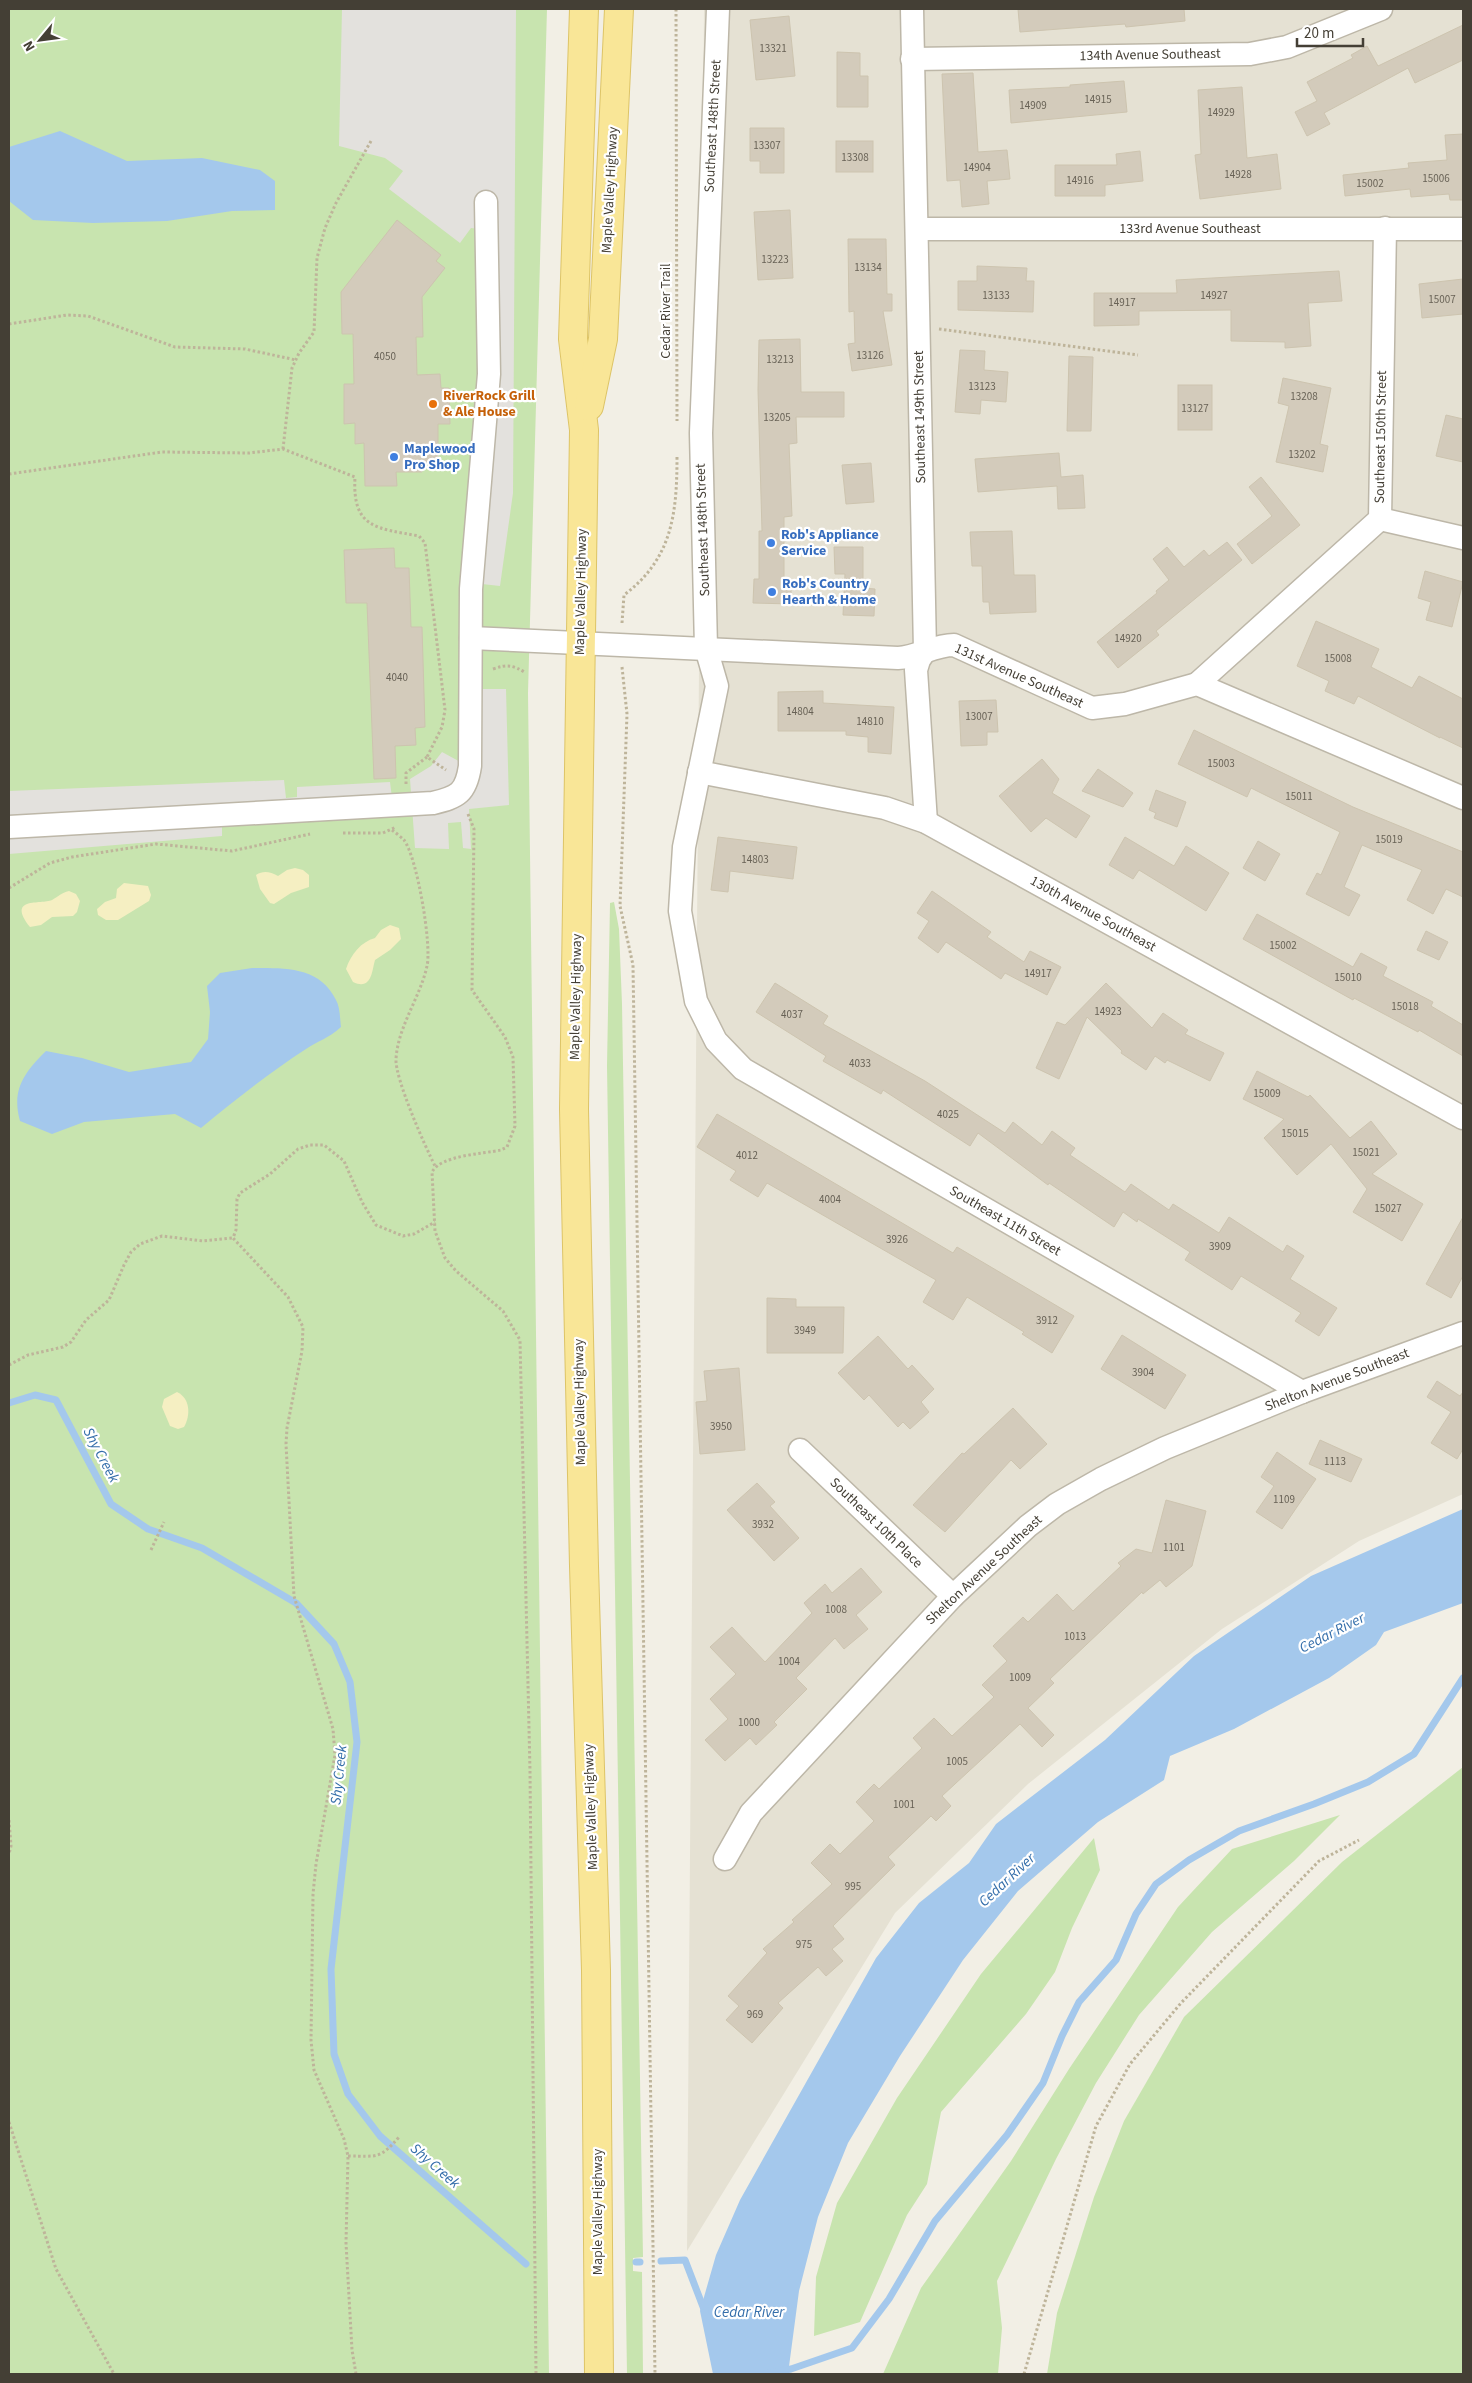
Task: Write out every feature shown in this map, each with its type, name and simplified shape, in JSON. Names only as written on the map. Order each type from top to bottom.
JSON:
[{"type":"main road","name":"Maple Valley Highway","points":[[584,9],[573,339],[584,430],[574,1109],[584,1566],[596,1970],[599,2374]]},
{"type":"main road","name":"Maple Valley Highway","points":[[584,430],[603,339],[619,9]]},
{"type":"street","name":"Southeast 148th Street","points":[[716,1041],[696,1001],[680,911],[684,847],[717,686],[706,648],[701,433],[718,9]]},
{"type":"street","name":"Southeast 149th Street","points":[[912,9],[925,651],[916,670],[926,822]]},
{"type":"street","name":"134th Avenue Southeast","points":[[912,59],[1250,54],[1287,47],[1380,9]]},
{"type":"street","points":[[9,827],[433,803],[459,794],[467,784],[470,766],[471,589],[489,374],[486,202]]},
{"type":"street","name":"Southeast 150th Street","points":[[1197,684],[1380,520],[1386,228]]},
{"type":"street","name":"133rd Avenue Southeast","points":[[917,229],[1463,229]]},
{"type":"street","points":[[1380,520],[1463,538]]},
{"type":"street","name":"131st Avenue Southeast","points":[[471,638],[898,658],[910,657],[941,645],[954,645],[1092,708],[1125,704],[1197,684]]},
{"type":"street","points":[[1197,684],[1463,798]]},
{"type":"street","name":"130th Avenue Southeast","points":[[699,772],[885,808],[926,822],[1463,1118]]},
{"type":"street","name":"Southeast 11th Street","points":[[716,1041],[743,1069],[1302,1392]]},
{"type":"street","name":"Shelton Avenue Southeast","points":[[725,1859],[751,1812],[953,1596],[1028,1526],[1057,1504],[1101,1478],[1165,1448],[1302,1392],[1463,1333]]},
{"type":"street","name":"Southeast 10th Place","points":[[800,1450],[953,1596]]},
{"type":"path","name":"Cedar River Trail","points":[[676,9],[677,424]]},
{"type":"path","points":[[283,449],[292,368],[314,332],[317,258],[325,228],[336,203],[371,140]]},
{"type":"path","points":[[9,324],[67,315],[88,316],[175,347],[245,349],[296,360]]},
{"type":"path","points":[[919,326],[1138,355]]},
{"type":"path","points":[[9,474],[162,452],[249,453],[283,449],[355,477],[354,494],[360,512],[366,520],[375,527],[419,536],[425,543],[444,710],[442,727],[428,757],[447,771],[474,829],[472,990],[505,1037],[513,1057],[514,1126],[512,1138],[508,1146],[501,1150],[444,1161],[435,1166],[432,1172],[438,1242],[446,1258],[456,1270],[503,1311],[520,1340],[530,1771],[536,2374]]},
{"type":"path","points":[[654,2374],[634,975],[620,906],[627,714],[620,644],[624,595],[640,583],[651,570],[670,536],[674,513],[677,454]]},
{"type":"path","points":[[392,830],[404,841],[414,864],[425,924],[428,964],[415,1002],[401,1034],[396,1061],[419,1131],[435,1166]]},
{"type":"path","points":[[233,1238],[236,1230],[240,1193],[270,1174],[298,1149],[310,1145],[324,1146],[344,1161],[362,1202],[376,1225],[403,1236],[414,1234],[435,1222]]},
{"type":"path","points":[[9,1365],[28,1355],[63,1347],[71,1342],[86,1320],[109,1300],[131,1252],[140,1244],[162,1236],[203,1241],[233,1238]]},
{"type":"path","points":[[233,1238],[288,1297],[302,1327],[302,1351],[287,1428],[286,1444],[294,1596],[333,1729],[335,1755],[316,1864],[313,1894],[311,2040],[314,2070],[344,2139],[348,2156],[346,2243],[352,2350],[356,2374]]},
{"type":"path","points":[[151,1550],[164,1522]]},
{"type":"path","points":[[9,1820],[11,1846],[9,1854]]},
{"type":"path","points":[[1024,2374],[1096,2126],[1130,2064],[1181,2003],[1319,1861],[1359,1840]]},
{"type":"path","points":[[9,2122],[56,2268],[114,2374]]},
{"type":"path","points":[[348,2156],[374,2156],[386,2152],[400,2136]]},
{"type":"shaded area","points":[[342,9],[516,9],[513,493],[500,586],[464,582],[480,436],[479,229],[471,228],[460,243],[389,189],[403,171],[385,158],[339,146]]},
{"type":"shaded area","points":[[704,9],[1463,9],[1463,1494],[1359,1541],[1222,1629],[1028,1784],[895,1913],[687,2251]]},
{"type":"shaded area","points":[[468,689],[506,689],[509,805],[469,809],[471,849],[463,848],[461,822],[448,823],[449,849],[415,848],[410,779],[431,766],[442,752],[466,765]]},
{"type":"shaded area","points":[[284,780],[286,798],[297,797],[297,787],[390,782],[392,798],[222,809],[222,836],[9,854],[9,791]]},
{"type":"green space","points":[[9,9],[547,9],[528,693],[549,2374],[9,2374]]},
{"type":"green space","points":[[614,902],[619,929],[622,1004],[643,2257],[633,2258],[633,2271],[642,2272],[643,2374],[627,2374],[607,1066],[610,903]]},
{"type":"green space","points":[[1463,1767],[1463,2374],[1047,2374],[1057,2313],[1094,2197],[1124,2121],[1184,2017],[1342,1862]]},
{"type":"green space","points":[[1340,1815],[1294,1861],[1212,1932],[1139,2015],[1096,2083],[1056,2159],[997,2281],[1002,2328],[998,2374],[883,2374],[921,2288],[1011,2161],[1069,2069],[1178,1907],[1232,1849]]},
{"type":"green space","points":[[1094,1838],[1100,1870],[1072,1928],[1055,1972],[1026,2014],[941,2112],[927,2184],[907,2215],[860,2322],[814,2336],[816,2277],[837,2203],[897,2098],[981,1974]]},
{"type":"sand","points":[[295,868],[303,870],[309,875],[309,887],[291,893],[274,904],[270,903],[260,889],[256,875],[267,872],[278,876],[287,870]]},
{"type":"sand","points":[[124,883],[148,886],[151,895],[149,901],[118,920],[106,920],[98,915],[97,909],[105,902],[116,898],[117,889]]},
{"type":"sand","points":[[69,891],[76,894],[80,901],[77,912],[73,916],[52,917],[41,925],[30,927],[22,910],[24,906],[52,900]]},
{"type":"sand","points":[[390,925],[399,928],[401,939],[390,950],[375,960],[368,982],[359,984],[353,982],[346,969],[351,958],[361,946],[375,938],[381,930]]},
{"type":"sand","points":[[177,1392],[185,1398],[188,1407],[188,1417],[184,1427],[178,1429],[170,1426],[162,1407],[164,1399]]},
{"type":"water","points":[[60,131],[127,161],[202,158],[260,170],[275,181],[275,210],[232,211],[167,221],[93,223],[33,220],[9,201],[9,147]]},
{"type":"water","points":[[252,968],[288,969],[311,975],[329,989],[337,1003],[341,1027],[279,1068],[201,1128],[175,1114],[84,1122],[52,1134],[20,1121],[17,1100],[19,1090],[26,1074],[46,1051],[82,1058],[129,1072],[191,1062],[208,1039],[210,1012],[207,986],[220,973]]},
{"type":"water","name":"Cedar River","points":[[1463,1509],[1463,1603],[1384,1632],[1376,1645],[1329,1678],[1234,1729],[1170,1756],[1164,1780],[1098,1822],[1018,1891],[963,1960],[900,2056],[848,2143],[818,2217],[799,2291],[788,2374],[713,2374],[700,2311],[716,2255],[740,2200],[876,1958],[919,1903],[969,1863],[996,1824],[1105,1740],[1194,1656],[1311,1576]]},
{"type":"building","points":[[1018,9],[1184,9],[1185,21],[1126,27],[1125,24],[1020,32]]},
{"type":"building","points":[[789,16],[795,76],[756,80],[750,20]]},
{"type":"building","points":[[1463,25],[1463,60],[1415,83],[1408,68],[1324,113],[1330,124],[1307,136],[1295,112],[1317,101],[1307,82],[1353,58],[1351,55],[1367,46],[1378,66]]},
{"type":"building","points":[[837,52],[860,53],[860,76],[868,76],[868,107],[837,107]]},
{"type":"building","points":[[973,73],[978,152],[1007,150],[1010,179],[987,181],[989,204],[962,207],[960,180],[947,181],[942,74]]},
{"type":"building","points":[[1124,81],[1127,112],[1011,123],[1009,90],[1070,87],[1070,85]]},
{"type":"building","points":[[1242,87],[1247,158],[1277,154],[1281,189],[1200,199],[1195,155],[1201,154],[1198,90]]},
{"type":"building","points":[[750,128],[784,128],[784,173],[760,173],[760,161],[750,161]]},
{"type":"building","points":[[1463,134],[1463,200],[1450,200],[1449,194],[1411,197],[1410,189],[1345,196],[1343,175],[1409,168],[1408,163],[1447,160],[1445,135]]},
{"type":"building","points":[[836,141],[873,141],[873,172],[836,172]]},
{"type":"building","points":[[1140,151],[1143,181],[1105,185],[1105,196],[1055,196],[1055,165],[1117,165],[1116,154]]},
{"type":"building","points":[[790,210],[793,278],[758,280],[754,212]]},
{"type":"building","points":[[397,220],[441,255],[436,261],[445,268],[422,297],[423,337],[416,337],[417,375],[440,374],[441,388],[449,388],[450,424],[438,424],[438,463],[421,463],[422,472],[396,472],[397,486],[365,486],[364,443],[355,444],[355,423],[344,424],[344,384],[354,384],[353,334],[342,334],[341,292]]},
{"type":"building","points":[[848,239],[886,239],[887,294],[892,294],[892,311],[883,311],[892,365],[852,371],[848,344],[855,343],[854,311],[849,312]]},
{"type":"building","points":[[977,266],[1027,268],[1026,281],[1034,281],[1033,312],[958,310],[958,281],[977,281]]},
{"type":"building","points":[[1339,271],[1342,301],[1308,303],[1311,346],[1285,348],[1285,342],[1231,341],[1231,310],[1139,311],[1139,325],[1094,326],[1094,293],[1177,293],[1176,280]]},
{"type":"building","points":[[1463,279],[1463,314],[1422,318],[1419,284]]},
{"type":"building","points":[[800,339],[801,392],[844,392],[844,417],[796,417],[797,443],[789,444],[792,516],[784,517],[784,580],[791,580],[791,604],[753,603],[754,579],[759,579],[759,531],[762,531],[758,390],[759,340]]},
{"type":"building","points":[[960,350],[985,351],[984,370],[1008,372],[1006,402],[981,400],[980,414],[955,412]]},
{"type":"building","points":[[1069,356],[1093,357],[1091,431],[1067,431]]},
{"type":"building","points":[[1283,378],[1331,388],[1320,444],[1328,446],[1323,472],[1276,462],[1289,406],[1278,403]]},
{"type":"building","points":[[1178,385],[1212,385],[1212,430],[1178,430]]},
{"type":"building","points":[[1446,415],[1463,419],[1463,462],[1436,456]]},
{"type":"building","points":[[1059,453],[1061,477],[1083,475],[1085,508],[1058,509],[1057,486],[978,492],[975,459]]},
{"type":"building","points":[[871,463],[874,502],[846,504],[842,465]]},
{"type":"building","points":[[1261,477],[1300,525],[1252,564],[1237,544],[1272,516],[1249,487]]},
{"type":"building","points":[[1012,531],[1014,575],[1035,575],[1036,612],[990,614],[989,602],[983,602],[982,566],[972,566],[970,532]]},
{"type":"building","points":[[1227,542],[1242,560],[1156,631],[1159,635],[1118,668],[1097,642],[1157,593],[1156,591],[1169,580],[1153,559],[1167,547],[1184,567],[1204,550],[1209,556]]},
{"type":"building","points":[[834,547],[863,547],[863,588],[875,589],[874,616],[843,615],[845,574],[835,574]]},
{"type":"building","points":[[394,548],[395,568],[409,568],[411,627],[422,627],[425,727],[415,728],[416,745],[395,746],[396,778],[374,779],[367,603],[346,603],[344,550]]},
{"type":"building","points":[[1425,571],[1463,582],[1452,627],[1426,620],[1431,602],[1418,598]]},
{"type":"building","points":[[1316,621],[1379,649],[1371,667],[1412,688],[1419,676],[1463,699],[1463,748],[1358,696],[1354,704],[1325,691],[1329,681],[1297,666]]},
{"type":"building","points":[[823,691],[823,703],[894,707],[891,754],[868,752],[868,737],[846,735],[846,731],[778,731],[778,692]]},
{"type":"building","points":[[996,700],[998,732],[987,732],[987,745],[961,746],[959,701]]},
{"type":"building","points":[[1194,730],[1353,807],[1463,852],[1463,897],[1446,889],[1433,914],[1407,900],[1422,870],[1362,845],[1344,887],[1360,895],[1349,916],[1306,894],[1317,873],[1321,875],[1340,832],[1251,788],[1247,797],[1178,764]]},
{"type":"building","points":[[1042,759],[1059,779],[1052,793],[1090,816],[1076,838],[1046,818],[1031,832],[999,796]]},
{"type":"building","points":[[1098,769],[1133,793],[1123,807],[1082,791]]},
{"type":"building","points":[[1156,790],[1186,802],[1177,827],[1154,818],[1156,813],[1149,810]]},
{"type":"building","points":[[718,837],[797,847],[793,879],[730,871],[728,892],[711,890]]},
{"type":"building","points":[[1125,837],[1174,866],[1186,846],[1229,873],[1206,911],[1139,870],[1133,879],[1109,865]]},
{"type":"building","points":[[1258,841],[1280,854],[1265,881],[1243,868]]},
{"type":"building","points":[[932,891],[991,932],[987,937],[1024,962],[1030,951],[1061,967],[1047,995],[1005,973],[1001,979],[946,942],[938,953],[918,938],[929,921],[917,913]]},
{"type":"building","points":[[1257,914],[1353,967],[1361,953],[1387,967],[1383,976],[1433,1002],[1431,1006],[1463,1025],[1463,1056],[1419,1030],[1418,1032],[1354,998],[1353,1000],[1243,939]]},
{"type":"building","points":[[1426,931],[1448,942],[1439,960],[1417,950]]},
{"type":"building","points":[[775,983],[828,1016],[823,1024],[925,1081],[1005,1133],[1013,1122],[1042,1145],[1052,1131],[1075,1148],[1070,1155],[1125,1192],[1131,1184],[1169,1210],[1173,1204],[1219,1233],[1229,1217],[1283,1252],[1287,1245],[1304,1256],[1290,1279],[1337,1308],[1319,1336],[1295,1321],[1301,1313],[1241,1276],[1232,1290],[1185,1260],[1190,1252],[1138,1219],[1137,1222],[1123,1212],[1114,1227],[1049,1183],[1048,1185],[978,1133],[970,1146],[883,1090],[881,1094],[823,1061],[826,1056],[756,1012]]},
{"type":"building","points":[[1106,983],[1152,1028],[1163,1013],[1188,1030],[1185,1034],[1224,1053],[1210,1081],[1167,1060],[1165,1063],[1155,1056],[1146,1070],[1121,1053],[1122,1051],[1087,1017],[1059,1079],[1036,1068],[1057,1022],[1065,1025]]},
{"type":"building","points":[[1257,1071],[1308,1097],[1310,1095],[1350,1138],[1371,1121],[1397,1154],[1372,1174],[1423,1204],[1402,1241],[1353,1212],[1367,1189],[1331,1144],[1297,1175],[1264,1138],[1284,1119],[1243,1099]]},
{"type":"building","points":[[717,1114],[953,1253],[957,1247],[1074,1316],[1052,1353],[1022,1334],[1024,1332],[967,1297],[953,1320],[923,1302],[936,1280],[767,1183],[758,1197],[730,1180],[736,1171],[697,1147]]},
{"type":"building","points":[[1463,1217],[1463,1276],[1451,1298],[1426,1284]]},
{"type":"building","points":[[767,1298],[796,1299],[796,1307],[844,1307],[843,1353],[767,1353]]},
{"type":"building","points":[[1122,1335],[1186,1375],[1165,1409],[1101,1369]]},
{"type":"building","points":[[878,1336],[908,1369],[912,1365],[934,1389],[921,1402],[929,1412],[910,1429],[903,1422],[898,1427],[869,1395],[864,1400],[838,1373]]},
{"type":"building","points":[[739,1368],[745,1450],[700,1454],[696,1402],[707,1401],[704,1371]]},
{"type":"building","points":[[1437,1381],[1460,1396],[1463,1392],[1463,1449],[1457,1459],[1431,1443],[1451,1412],[1427,1397]]},
{"type":"building","points":[[1013,1408],[1047,1444],[1020,1469],[1011,1460],[945,1532],[913,1505],[962,1453],[964,1454]]},
{"type":"building","points":[[1320,1440],[1362,1459],[1351,1482],[1309,1464]]},
{"type":"building","points":[[1277,1452],[1316,1479],[1282,1529],[1256,1512],[1274,1486],[1261,1477]]},
{"type":"building","points":[[757,1483],[775,1502],[770,1506],[799,1538],[774,1561],[727,1510]]},
{"type":"building","points":[[1166,1500],[1206,1511],[1192,1566],[1166,1587],[1160,1580],[1143,1594],[1142,1592],[1050,1679],[1054,1683],[1028,1708],[1054,1735],[1042,1747],[1020,1724],[942,1796],[951,1806],[936,1821],[931,1816],[888,1857],[895,1865],[833,1926],[844,1939],[832,1949],[843,1961],[826,1976],[818,1967],[778,2003],[783,2008],[752,2043],[726,2020],[739,2006],[728,1996],[767,1953],[763,1949],[794,1922],[792,1920],[832,1884],[811,1863],[830,1844],[840,1854],[874,1821],[856,1802],[874,1784],[879,1789],[922,1748],[913,1738],[934,1718],[952,1736],[994,1697],[982,1685],[1007,1661],[993,1646],[1023,1617],[1028,1622],[1057,1594],[1073,1611],[1121,1566],[1118,1563],[1136,1549],[1152,1553]]},
{"type":"building","points":[[861,1568],[882,1592],[856,1615],[868,1629],[844,1649],[835,1638],[796,1678],[807,1689],[774,1722],[777,1725],[756,1745],[750,1738],[725,1761],[705,1740],[728,1719],[710,1699],[736,1674],[710,1647],[732,1627],[765,1662],[812,1613],[804,1603],[825,1584],[832,1593]]},
{"type":"waterway","name":"Shy Creek","points":[[9,1403],[35,1395],[56,1400],[111,1504],[148,1529],[202,1548],[296,1603],[334,1644],[350,1682],[357,1742],[331,1969],[334,2054],[348,2094],[380,2136],[526,2264]]},
{"type":"waterway","points":[[765,2374],[791,2369],[852,2348],[889,2299],[935,2221],[1007,2135],[1043,2083],[1062,2036],[1079,2002],[1116,1960],[1136,1914],[1156,1884],[1189,1860],[1239,1831],[1368,1782],[1414,1754],[1463,1678]]},
{"type":"waterway","points":[[661,2261],[685,2260],[705,2312]]},
{"type":"place","name":"RiverRock Grill & Ale House","points":[[433,404]]},
{"type":"place","name":"Maplewood Pro Shop","points":[[394,457]]},
{"type":"place","name":"Rob's Appliance Service","points":[[771,543]]},
{"type":"place","name":"Rob's Country Hearth & Home","points":[[772,592]]}]
